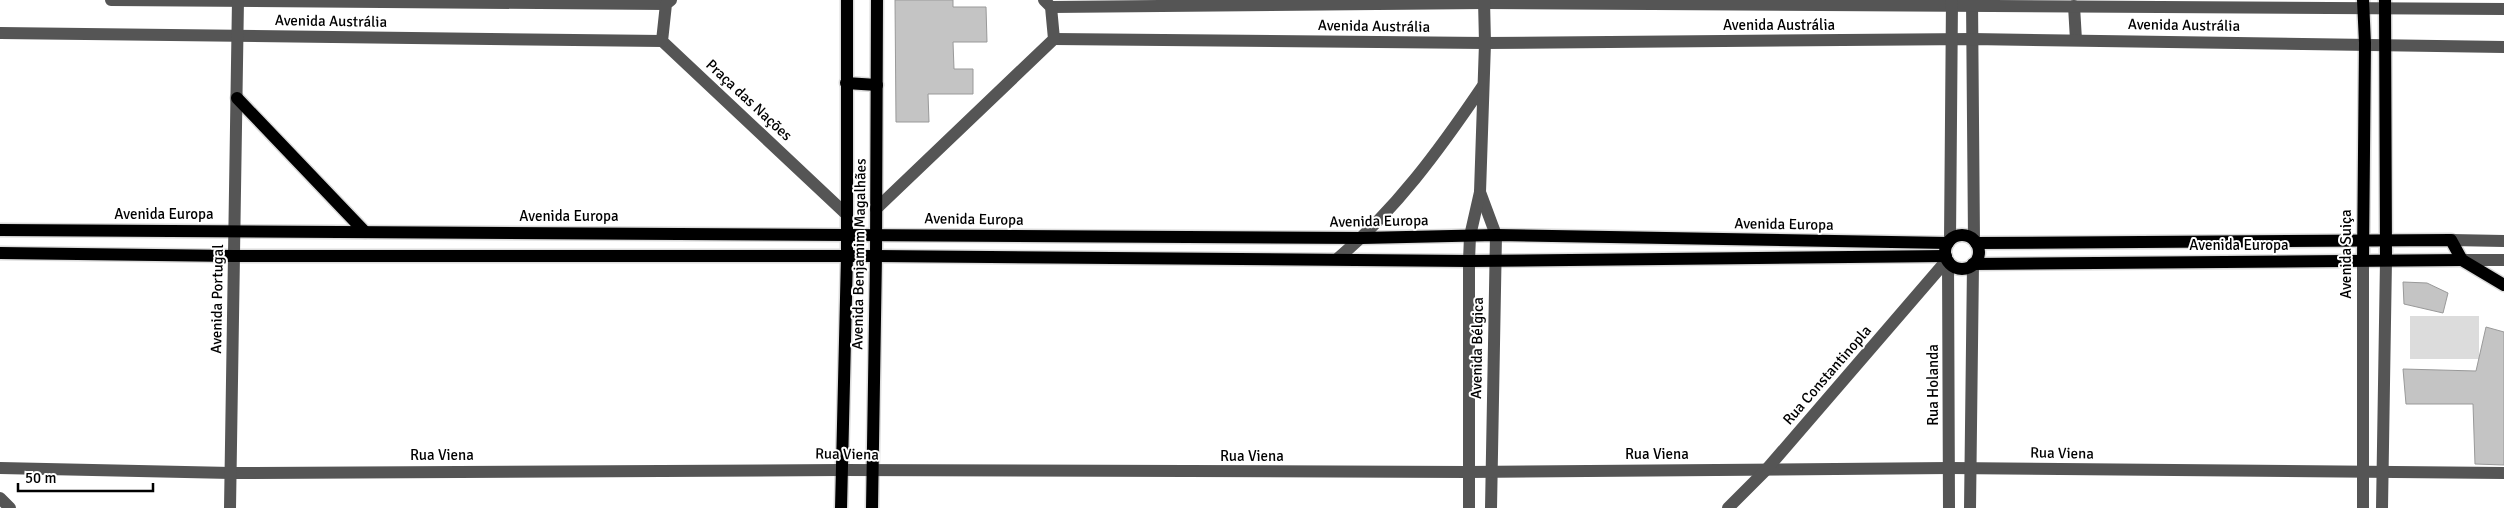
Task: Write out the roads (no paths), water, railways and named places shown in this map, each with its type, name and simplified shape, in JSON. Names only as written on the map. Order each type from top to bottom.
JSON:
[{"type":"main road","name":"Avenida Benjamim Magalhães","points":[[841,508],[847,256],[845,213],[847,0]]},
{"type":"main road","name":"Avenida Benjamim Magalhães","points":[[872,508],[876,256],[877,0]]},
{"type":"main road","name":"Avenida Suiça","points":[[2363,4],[2365,43],[2363,260]]},
{"type":"main road","points":[[2385,4],[2386,260]]},
{"type":"main road","points":[[846,83],[877,85]]},
{"type":"main road","points":[[237,98],[365,232]]},
{"type":"main road","name":"Avenida Europa","points":[[0,230],[1362,238],[1496,235],[1948,252]]},
{"type":"main road","points":[[1959,235],[1975,241],[1979,252],[1973,264],[1960,268],[1948,252],[1959,235]]},
{"type":"main road","points":[[2451,240],[2462,260],[2504,285]]},
{"type":"main road","name":"Avenida Europa","points":[[1975,241],[2451,240]]},
{"type":"main road","points":[[0,253],[233,256],[876,256],[1496,261],[1948,252]]},
{"type":"main road","name":"Avenida Europa","points":[[1973,264],[2462,260]]},
{"type":"street","name":"Avenida Austrália","points":[[111,0],[668,2]]},
{"type":"street","name":"Avenida Portugal","points":[[230,508],[238,1]]},
{"type":"street","points":[[662,41],[668,2]]},
{"type":"street","name":"Avenida Bélgica","points":[[1468,508],[1469,261],[1470,236],[1480,192],[1485,43],[1484,2]]},
{"type":"street","name":"Avenida Austrália","points":[[1047,3],[1972,3],[2074,6],[2385,4],[2504,9]]},
{"type":"street","points":[[876,209],[1054,39],[1047,3]]},
{"type":"street","name":"Rua Holanda","points":[[1949,508],[1948,252],[1952,3]]},
{"type":"street","points":[[1972,3],[1975,241]]},
{"type":"street","points":[[2074,6],[2076,40]]},
{"type":"street","name":"Avenida Austrália","points":[[0,33],[662,41]]},
{"type":"street","name":"Avenida Austrália","points":[[1054,39],[1485,43],[1972,39],[2365,43],[2504,47]]},
{"type":"street","name":"Praça das Nações","points":[[662,41],[845,213]]},
{"type":"street","points":[[1337,259],[1362,238],[1443,145],[1482,88]]},
{"type":"street","name":"Avenida Bélgica","points":[[1480,192],[1496,235],[1491,508]]},
{"type":"street","name":"Avenida Europa","points":[[2451,240],[2504,241]]},
{"type":"street","name":"Rua Constantinopla","points":[[1728,508],[1766,470],[1948,252]]},
{"type":"street","name":"Avenida Suiça","points":[[2362,508],[2363,260]]},
{"type":"street","points":[[2382,508],[2386,260]]},
{"type":"street","name":"Avenida Europa","points":[[2462,260],[2504,260]]},
{"type":"street","points":[[1970,508],[1973,264]]},
{"type":"street","name":"Rua Viena","points":[[0,468],[231,473],[841,470],[1468,472],[1950,468],[2504,473]]},
{"type":"street","points":[[0,498],[10,508]]}]
